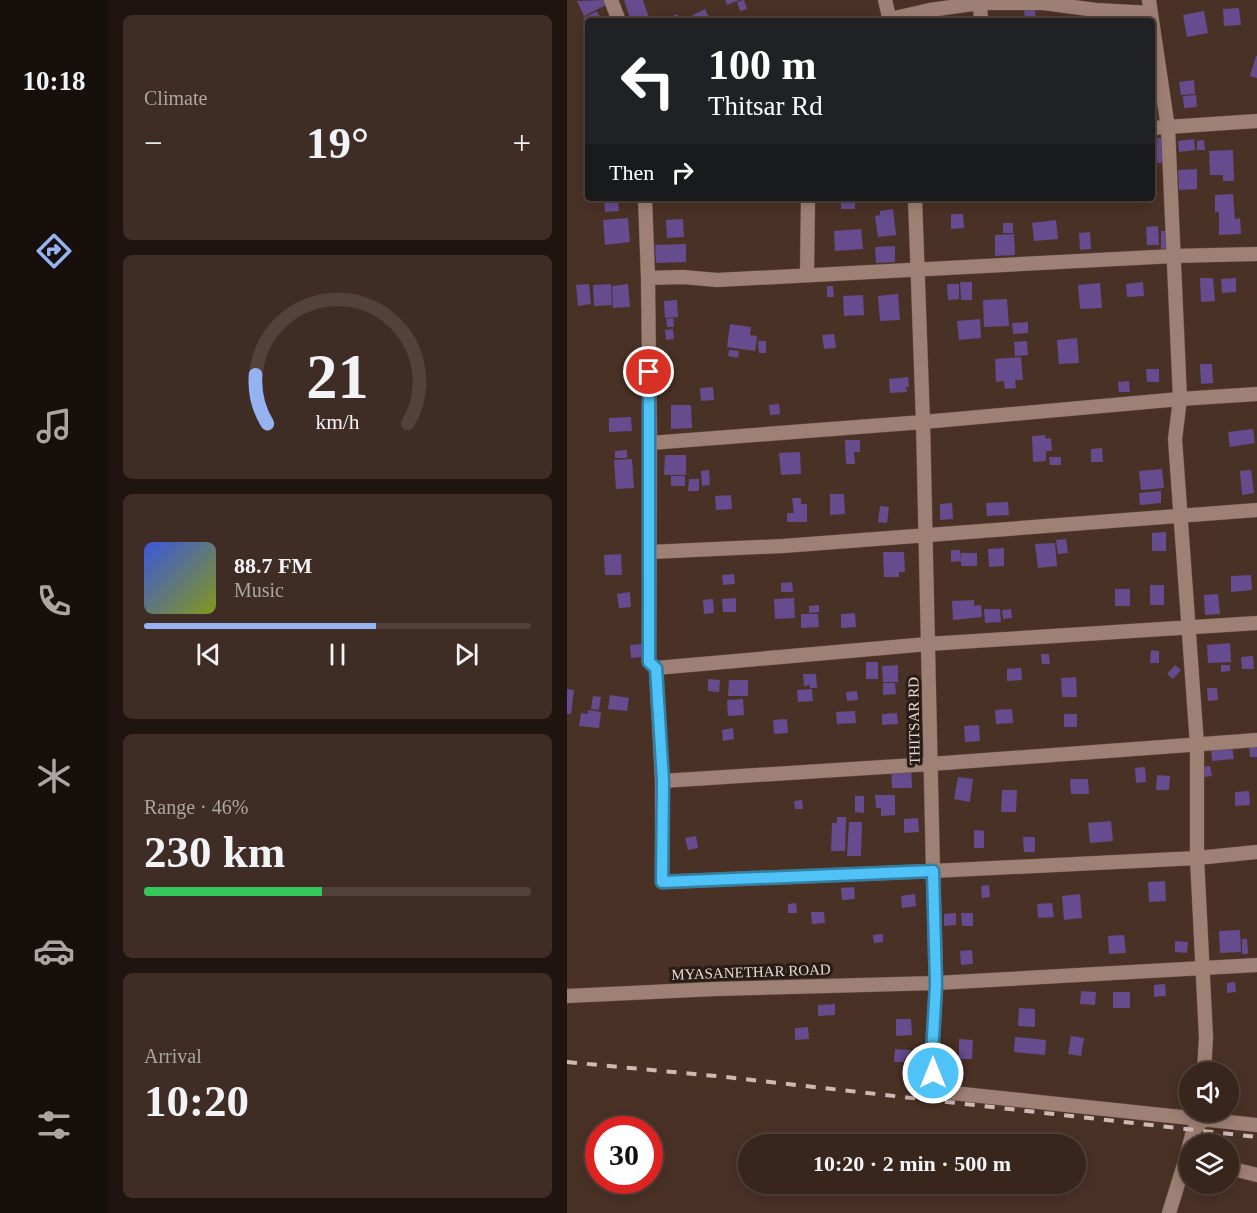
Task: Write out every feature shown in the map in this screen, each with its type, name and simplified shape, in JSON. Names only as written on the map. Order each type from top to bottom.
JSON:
[{"type":"street","points":[[611,0],[617,18]]},
{"type":"street","points":[[885,0],[890,18]]},
{"type":"street","points":[[980,3],[981,18]]},
{"type":"street","points":[[898,18],[930,10],[980,3],[1043,3],[1096,10],[1150,6]]},
{"type":"street","points":[[1155,40],[1168,128],[1180,399],[1175,439],[1197,745],[1197,858],[1206,1037],[1205,1062]]},
{"type":"street","points":[[1155,128],[1257,121]]},
{"type":"street","points":[[645,201],[650,443],[649,662],[656,668],[928,644],[1257,623]]},
{"type":"street","points":[[807,274],[809,201]]},
{"type":"street","name":"THITSAR RD","points":[[915,201],[919,268],[936,984],[932,1055],[934,1091],[1179,1114]]},
{"type":"street","points":[[648,278],[683,277],[717,280],[919,268],[1257,254]]},
{"type":"street","points":[[650,443],[1257,394]]},
{"type":"street","points":[[650,552],[783,546],[1257,510]]},
{"type":"street","points":[[656,668],[663,781],[662,882],[1197,858],[1257,852]]},
{"type":"street","points":[[663,781],[1257,740]]},
{"type":"street","name":"MYASANETHAR ROAD","points":[[567,996],[715,989],[936,984],[1257,965]]},
{"type":"street","points":[[1239,1122],[1257,1125]]},
{"type":"street","points":[[1239,1170],[1257,1175]]},
{"type":"street","points":[[1169,1213],[1179,1184]]},
{"type":"building","points":[[606,0],[608,4],[584,16],[577,1]]},
{"type":"building","points":[[624,0],[643,0],[649,18],[630,18]]},
{"type":"building","points":[[725,0],[739,0],[727,5]]},
{"type":"building","points":[[744,0],[747,9],[740,11],[737,2]]},
{"type":"building","points":[[1024,8],[1035,8],[1036,18],[1025,18]]},
{"type":"building","points":[[1239,8],[1241,25],[1224,26],[1223,9]]},
{"type":"building","points":[[705,9],[710,18],[690,18]]},
{"type":"building","points":[[597,11],[600,17],[585,18],[585,22],[583,18]]},
{"type":"building","points":[[1204,11],[1208,33],[1187,37],[1183,15]]},
{"type":"building","points":[[1257,56],[1257,78],[1250,76]]},
{"type":"building","points":[[1194,80],[1195,94],[1181,95],[1179,82]]},
{"type":"building","points":[[1196,95],[1197,107],[1184,108],[1183,96]]},
{"type":"building","points":[[1155,138],[1166,138],[1166,163],[1155,163]]},
{"type":"building","points":[[1194,139],[1195,150],[1179,152],[1178,141]]},
{"type":"building","points":[[1204,140],[1205,150],[1197,150],[1197,141]]},
{"type":"building","points":[[1233,150],[1234,181],[1223,181],[1223,175],[1210,175],[1209,151]]},
{"type":"building","points":[[1197,169],[1197,189],[1179,190],[1178,170]]},
{"type":"building","points":[[1233,194],[1235,219],[1240,218],[1241,234],[1219,235],[1219,212],[1215,212],[1215,195]]},
{"type":"building","points":[[604,201],[618,201],[619,211],[605,212]]},
{"type":"building","points":[[841,201],[855,201],[855,209],[841,209]]},
{"type":"building","points":[[893,209],[896,235],[878,237],[875,216],[880,215],[880,211]]},
{"type":"building","points":[[951,214],[963,214],[964,228],[951,229]]},
{"type":"building","points":[[628,218],[630,242],[605,245],[603,220]]},
{"type":"building","points":[[683,219],[684,237],[667,238],[666,220]]},
{"type":"building","points":[[1056,220],[1058,239],[1034,241],[1032,223]]},
{"type":"building","points":[[1003,223],[1013,223],[1013,233],[1003,233]]},
{"type":"building","points":[[1158,226],[1159,245],[1147,245],[1146,227]]},
{"type":"building","points":[[861,229],[863,249],[835,251],[834,231]]},
{"type":"building","points":[[1161,231],[1167,231],[1168,248],[1161,249]]},
{"type":"building","points":[[1090,232],[1091,249],[1080,250],[1079,233]]},
{"type":"building","points":[[1014,234],[1015,255],[995,256],[995,235]]},
{"type":"building","points":[[686,244],[686,262],[656,263],[655,245]]},
{"type":"building","points":[[895,246],[895,262],[876,263],[875,247]]},
{"type":"building","points":[[1200,278],[1213,278],[1215,301],[1201,302]]},
{"type":"building","points":[[1236,278],[1236,292],[1222,293],[1221,279]]},
{"type":"building","points":[[960,282],[972,282],[972,300],[961,300]]},
{"type":"building","points":[[1143,282],[1144,296],[1127,297],[1126,284]]},
{"type":"building","points":[[1100,283],[1102,308],[1080,309],[1078,285]]},
{"type":"building","points":[[589,284],[591,304],[578,306],[576,285]]},
{"type":"building","points":[[611,284],[612,305],[594,306],[593,285]]},
{"type":"building","points":[[628,284],[630,307],[613,308],[612,286]]},
{"type":"building","points":[[947,284],[959,284],[959,299],[948,300]]},
{"type":"building","points":[[827,286],[833,286],[834,297],[827,297]]},
{"type":"building","points":[[898,294],[900,320],[880,321],[878,296]]},
{"type":"building","points":[[863,295],[864,315],[844,316],[843,296]]},
{"type":"building","points":[[1007,299],[1009,326],[984,327],[983,300]]},
{"type":"building","points":[[677,300],[678,317],[665,318],[664,301]]},
{"type":"building","points":[[673,318],[674,327],[667,327],[666,319]]},
{"type":"building","points":[[980,319],[981,338],[959,340],[957,321]]},
{"type":"building","points":[[1028,322],[1028,333],[1013,334],[1012,323]]},
{"type":"building","points":[[730,324],[751,327],[750,335],[757,336],[755,351],[727,347]]},
{"type":"building","points":[[673,329],[674,339],[666,340],[665,330]]},
{"type":"building","points":[[834,334],[836,348],[824,349],[822,335]]},
{"type":"building","points":[[1077,338],[1079,363],[1059,364],[1057,340]]},
{"type":"building","points":[[758,341],[766,341],[766,353],[759,353]]},
{"type":"building","points":[[1027,341],[1028,355],[1015,356],[1014,342]]},
{"type":"building","points":[[729,350],[739,351],[738,358],[728,356]]},
{"type":"building","points":[[1021,357],[1023,380],[1015,380],[1016,388],[1005,389],[1004,381],[996,382],[995,359]]},
{"type":"building","points":[[1200,364],[1212,364],[1213,383],[1201,384]]},
{"type":"building","points":[[1146,369],[1159,369],[1159,382],[1147,382]]},
{"type":"building","points":[[908,377],[907,392],[890,393],[889,379]]},
{"type":"building","points":[[1129,381],[1130,392],[1119,392],[1118,382]]},
{"type":"building","points":[[713,387],[714,400],[701,401],[700,388]]},
{"type":"building","points":[[779,404],[780,414],[770,415],[769,405]]},
{"type":"building","points":[[671,405],[691,405],[692,428],[671,429]]},
{"type":"building","points":[[631,417],[632,431],[609,432],[609,418]]},
{"type":"building","points":[[1253,429],[1255,443],[1230,447],[1228,432]]},
{"type":"building","points":[[1045,435],[1046,439],[1051,438],[1052,451],[1046,451],[1046,461],[1033,462],[1032,436]]},
{"type":"building","points":[[845,440],[860,440],[860,452],[854,452],[855,464],[846,464]]},
{"type":"building","points":[[1102,448],[1103,462],[1091,462],[1091,449]]},
{"type":"building","points":[[627,450],[627,458],[615,458],[615,451]]},
{"type":"building","points":[[800,452],[801,474],[781,475],[779,453]]},
{"type":"building","points":[[665,455],[686,455],[686,475],[664,475]]},
{"type":"building","points":[[1049,457],[1061,457],[1061,465],[1050,465]]},
{"type":"building","points":[[632,459],[634,488],[616,489],[614,460]]},
{"type":"building","points":[[1162,469],[1164,488],[1141,490],[1139,471]]},
{"type":"building","points":[[709,470],[710,485],[702,486],[701,471]]},
{"type":"building","points":[[1251,470],[1254,493],[1242,495],[1240,471]]},
{"type":"building","points":[[671,476],[685,476],[685,486],[671,486]]},
{"type":"building","points":[[689,479],[699,479],[699,491],[688,491]]},
{"type":"building","points":[[1161,491],[1161,503],[1140,505],[1139,493]]},
{"type":"building","points":[[830,494],[844,494],[845,514],[830,515]]},
{"type":"building","points":[[731,495],[732,509],[716,510],[715,496]]},
{"type":"building","points":[[792,498],[801,498],[801,504],[807,504],[807,522],[787,522],[787,513],[794,513]]},
{"type":"building","points":[[1008,502],[1009,515],[987,516],[986,503]]},
{"type":"building","points":[[952,503],[953,519],[940,520],[940,504]]},
{"type":"building","points":[[880,506],[889,507],[887,523],[878,522]]},
{"type":"building","points":[[1166,532],[1166,551],[1152,551],[1152,533]]},
{"type":"building","points":[[1066,539],[1068,553],[1058,554],[1056,540]]},
{"type":"building","points":[[1055,543],[1057,566],[1038,568],[1035,544]]},
{"type":"building","points":[[1004,548],[1004,566],[989,567],[988,549]]},
{"type":"building","points":[[951,550],[960,550],[961,561],[951,562]]},
{"type":"building","points":[[883,552],[904,552],[905,572],[899,572],[899,577],[884,577]]},
{"type":"building","points":[[961,553],[977,553],[977,566],[961,566]]},
{"type":"building","points":[[621,554],[622,575],[605,575],[604,555]]},
{"type":"building","points":[[734,574],[735,584],[723,585],[722,575]]},
{"type":"building","points":[[1251,575],[1252,590],[1231,592],[1231,576]]},
{"type":"building","points":[[792,582],[793,592],[781,592],[781,583]]},
{"type":"building","points":[[1150,585],[1164,585],[1164,605],[1150,605]]},
{"type":"building","points":[[1115,589],[1130,589],[1130,606],[1115,606]]},
{"type":"building","points":[[630,592],[631,607],[619,608],[617,594]]},
{"type":"building","points":[[1218,594],[1220,614],[1205,615],[1204,595]]},
{"type":"building","points":[[736,598],[736,612],[723,612],[722,599]]},
{"type":"building","points":[[794,598],[795,618],[775,619],[774,599]]},
{"type":"building","points":[[713,599],[714,613],[704,614],[703,600]]},
{"type":"building","points":[[974,600],[974,606],[981,605],[982,617],[953,620],[952,601]]},
{"type":"building","points":[[819,605],[819,612],[809,613],[809,606]]},
{"type":"building","points":[[984,609],[1000,609],[1001,622],[985,623]]},
{"type":"building","points":[[1011,609],[1012,618],[1003,619],[1002,610]]},
{"type":"building","points":[[855,613],[856,627],[841,628],[841,614]]},
{"type":"building","points":[[801,614],[818,614],[819,627],[801,628]]},
{"type":"building","points":[[1230,643],[1231,662],[1208,663],[1207,645]]},
{"type":"building","points":[[642,644],[643,657],[631,658],[630,645]]},
{"type":"building","points":[[1151,650],[1159,651],[1159,663],[1150,663]]},
{"type":"building","points":[[1041,654],[1049,654],[1050,664],[1042,664]]},
{"type":"building","points":[[1253,656],[1254,669],[1242,669],[1241,657]]},
{"type":"building","points":[[866,662],[878,662],[878,679],[866,679]]},
{"type":"building","points":[[898,665],[898,682],[883,682],[882,666]]},
{"type":"building","points":[[1175,665],[1181,670],[1173,679],[1167,674]]},
{"type":"building","points":[[1221,665],[1230,665],[1230,671],[1221,672]]},
{"type":"building","points":[[1021,668],[1022,680],[1007,681],[1007,669]]},
{"type":"building","points":[[803,674],[816,674],[817,688],[810,688],[810,685],[804,686]]},
{"type":"building","points":[[1076,677],[1077,697],[1062,697],[1061,678]]},
{"type":"building","points":[[708,679],[720,680],[719,692],[708,691]]},
{"type":"building","points":[[729,680],[748,680],[748,696],[728,696]]},
{"type":"building","points":[[883,683],[895,683],[896,694],[883,695]]},
{"type":"building","points":[[1207,688],[1217,688],[1218,700],[1208,701]]},
{"type":"building","points":[[567,689],[574,690],[571,714],[567,714]]},
{"type":"building","points":[[812,689],[813,701],[798,702],[797,690]]},
{"type":"building","points":[[857,691],[858,700],[847,701],[846,692]]},
{"type":"building","points":[[610,695],[629,698],[627,711],[608,709]]},
{"type":"building","points":[[593,696],[601,697],[599,710],[591,709]]},
{"type":"building","points":[[743,699],[744,715],[728,716],[727,700]]},
{"type":"building","points":[[1012,709],[1013,723],[996,724],[995,710]]},
{"type":"building","points":[[588,710],[601,712],[599,728],[579,726],[581,713],[588,714]]},
{"type":"building","points":[[855,711],[856,723],[837,724],[836,712]]},
{"type":"building","points":[[897,713],[898,724],[882,725],[882,714]]},
{"type":"building","points":[[1064,714],[1077,714],[1077,727],[1064,727]]},
{"type":"building","points":[[787,719],[788,733],[774,734],[773,720]]},
{"type":"building","points":[[979,725],[980,741],[965,742],[964,726]]},
{"type":"building","points":[[733,728],[734,739],[723,741],[722,730]]},
{"type":"building","points":[[1232,746],[1234,759],[1212,761],[1211,748]]},
{"type":"building","points":[[1249,747],[1257,747],[1257,757],[1250,757]]},
{"type":"building","points":[[1210,766],[1212,776],[1204,777],[1202,767]]},
{"type":"building","points":[[891,767],[911,767],[912,788],[892,788]]},
{"type":"building","points":[[1145,767],[1146,782],[1136,783],[1135,768]]},
{"type":"building","points":[[1157,775],[1170,776],[1169,790],[1156,790]]},
{"type":"building","points":[[958,777],[973,779],[970,802],[954,799]]},
{"type":"building","points":[[1070,779],[1088,779],[1089,794],[1071,794]]},
{"type":"building","points":[[1002,790],[1017,790],[1016,812],[1001,812]]},
{"type":"building","points":[[1249,791],[1250,805],[1235,806],[1235,792]]},
{"type":"building","points":[[875,795],[895,795],[895,815],[881,816],[881,808],[876,808]]},
{"type":"building","points":[[855,796],[864,796],[864,813],[855,812]]},
{"type":"building","points":[[802,800],[803,809],[795,809],[794,801]]},
{"type":"building","points":[[837,817],[846,817],[845,851],[831,851],[832,823],[837,823]]},
{"type":"building","points":[[918,818],[919,832],[904,833],[904,819]]},
{"type":"building","points":[[1111,821],[1113,841],[1090,843],[1088,823]]},
{"type":"building","points":[[849,822],[862,822],[861,856],[847,856]]},
{"type":"building","points":[[974,830],[984,831],[984,848],[974,848]]},
{"type":"building","points":[[696,836],[698,848],[688,850],[685,838]]},
{"type":"building","points":[[1023,837],[1035,837],[1035,852],[1024,852]]},
{"type":"building","points":[[1165,881],[1166,901],[1149,902],[1148,882]]},
{"type":"building","points":[[989,885],[990,897],[982,898],[981,886]]},
{"type":"building","points":[[854,887],[855,899],[842,900],[841,888]]},
{"type":"building","points":[[915,894],[916,906],[902,908],[901,896]]},
{"type":"building","points":[[1080,894],[1082,918],[1064,920],[1062,896]]},
{"type":"building","points":[[796,903],[797,913],[788,913],[788,904]]},
{"type":"building","points":[[1052,903],[1054,917],[1038,918],[1037,904]]},
{"type":"building","points":[[811,912],[824,912],[825,923],[812,924]]},
{"type":"building","points":[[956,913],[956,925],[944,926],[944,914]]},
{"type":"building","points":[[961,913],[973,913],[973,926],[962,926]]},
{"type":"building","points":[[1240,930],[1241,952],[1220,953],[1219,931]]},
{"type":"building","points":[[883,934],[883,942],[874,943],[873,935]]},
{"type":"building","points":[[1124,935],[1126,953],[1109,954],[1108,936]]},
{"type":"building","points":[[1242,939],[1247,939],[1248,954],[1242,954]]},
{"type":"building","points":[[1175,941],[1188,942],[1187,953],[1175,952]]},
{"type":"building","points":[[972,950],[973,964],[961,965],[960,951]]},
{"type":"building","points":[[1235,982],[1236,992],[1227,993],[1227,983]]},
{"type":"building","points":[[1165,984],[1166,996],[1154,997],[1154,985]]},
{"type":"building","points":[[1081,991],[1096,992],[1095,1005],[1080,1004]]},
{"type":"building","points":[[1113,992],[1130,992],[1130,1008],[1113,1008]]},
{"type":"building","points":[[835,1004],[835,1015],[818,1016],[818,1005]]},
{"type":"building","points":[[1019,1008],[1035,1009],[1035,1027],[1018,1026]]},
{"type":"building","points":[[896,1019],[911,1019],[912,1035],[896,1036]]},
{"type":"building","points":[[808,1027],[809,1039],[795,1040],[795,1028]]},
{"type":"building","points":[[1071,1036],[1084,1038],[1081,1056],[1068,1054]]},
{"type":"building","points":[[1015,1037],[1046,1040],[1045,1055],[1014,1052]]},
{"type":"building","points":[[959,1039],[973,1040],[972,1059],[959,1059]]},
{"type":"building","points":[[895,1049],[910,1050],[909,1059],[904,1059],[904,1062],[894,1062]]},
{"type":"building","points":[[945,1053],[957,1053],[957,1067],[944,1067]]},
{"type":"railway","points":[[567,1062],[726,1077],[1257,1137]]},
{"type":"route","points":[[649,372],[649,662],[656,668],[663,781],[662,882],[933,871],[936,984],[933,1073]]}]
